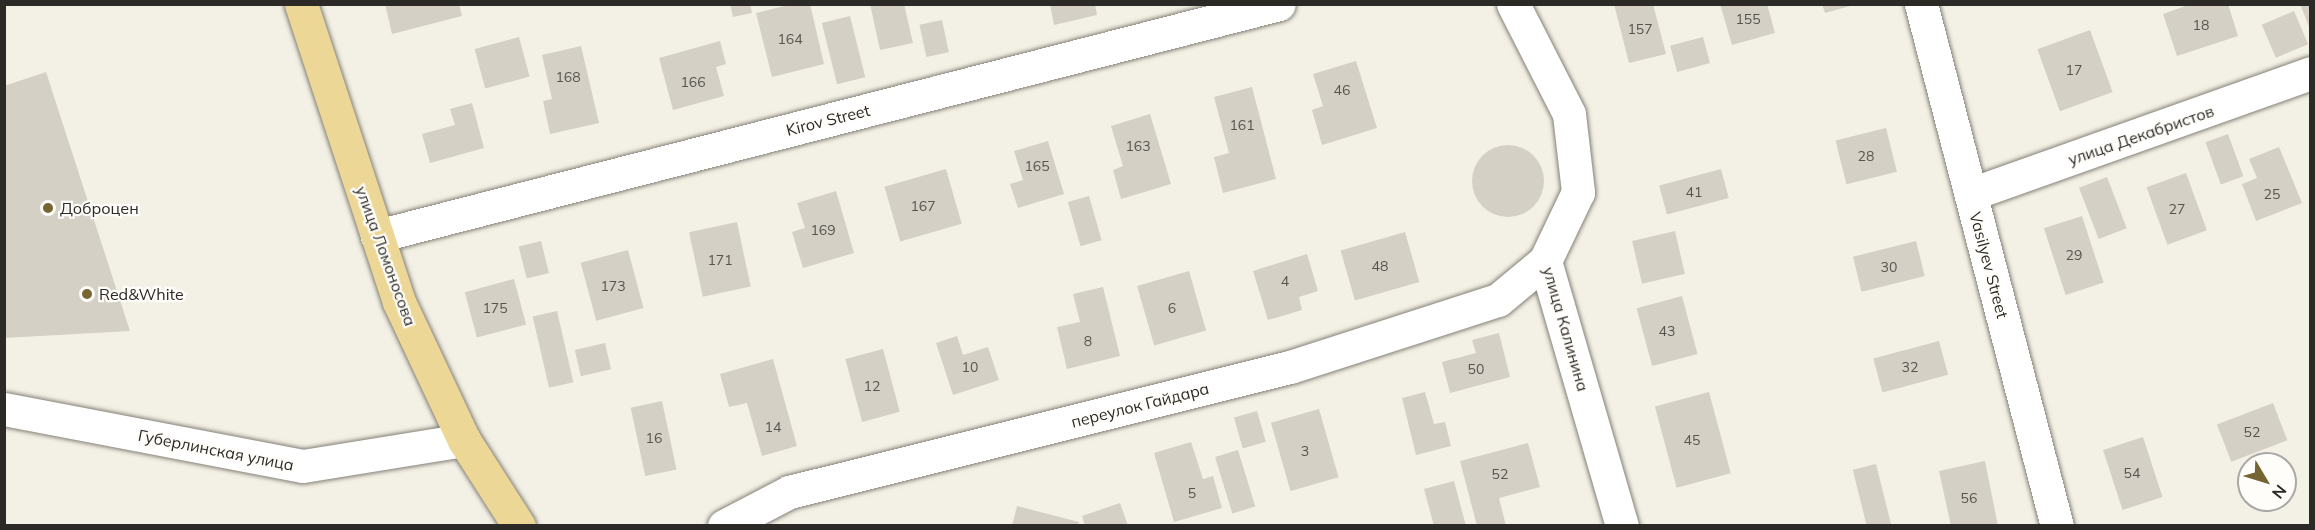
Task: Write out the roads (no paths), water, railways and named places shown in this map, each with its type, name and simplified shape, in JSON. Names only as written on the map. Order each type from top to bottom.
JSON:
[{"type":"main road","name":"улица Ломоносова","points":[[301,4],[399,302],[464,440],[519,525]]},
{"type":"street","name":"Kirov Street","points":[[377,236],[1279,4]]},
{"type":"street","name":"улица Калинина","points":[[1513,4],[1569,114],[1578,192],[1545,261],[1622,525]]},
{"type":"street","name":"Vasilyev Street","points":[[1921,4],[2057,525]]},
{"type":"street","name":"улица Декабристов","points":[[1971,194],[2310,73]]},
{"type":"street","name":"переулок Гайдара","points":[[724,525],[789,492],[1290,368],[1498,300],[1545,261]]},
{"type":"street","name":"Губерлинская улица","points":[[4,409],[303,466],[464,440]]},
{"type":"place","name":"Доброцен","points":[[48,208]]},
{"type":"place","name":"Red&White","points":[[87,294]]}]
